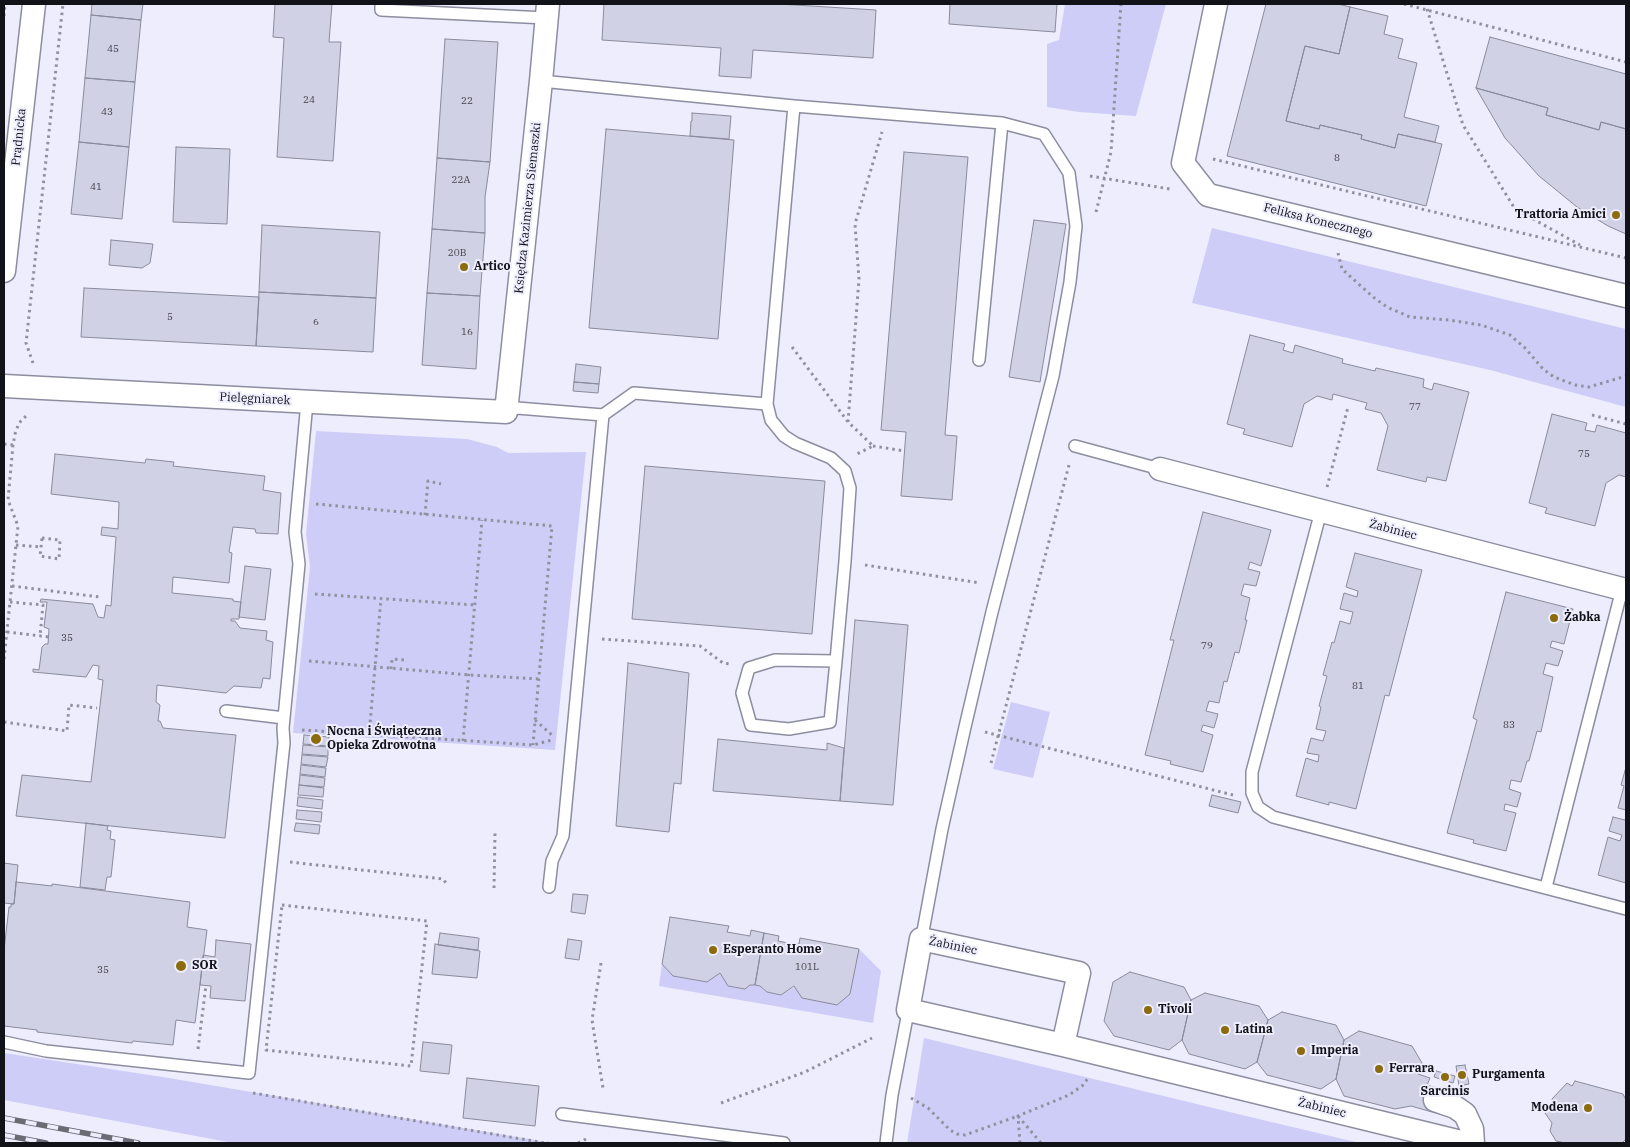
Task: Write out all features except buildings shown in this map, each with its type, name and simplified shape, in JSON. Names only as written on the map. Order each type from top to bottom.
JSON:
[{"type":"street","name":"Prądnicka","points":[[4,271],[34,4]]},
{"type":"street","points":[[1208,194],[1183,163],[1216,4]]},
{"type":"street","name":"Księdza Kazimierza Siemaszki","points":[[506,412],[542,81],[547,11]]},
{"type":"street","name":"Feliksa Konecznego","points":[[1208,194],[1626,296]]},
{"type":"street","name":"Pielęgniarek","points":[[4,386],[506,412]]},
{"type":"street","name":"Żabiniec","points":[[1160,469],[1624,589]]},
{"type":"street","name":"Żabiniec","points":[[921,939],[1079,973],[1063,1045]]},
{"type":"street","name":"Żabiniec","points":[[908,1010],[1063,1045],[1465,1143]]},
{"type":"street","points":[[1435,1100],[1455,1107],[1465,1114],[1472,1129],[1473,1143]]},
{"type":"lane","points":[[381,4],[382,10],[547,11]]},
{"type":"lane","points":[[542,81],[794,106],[1002,123],[1044,134],[1069,173],[1076,226],[1068,291],[1053,376],[998,586],[942,830],[892,1095],[886,1143]]},
{"type":"lane","points":[[794,106],[767,404],[771,420],[784,436],[795,443],[831,458],[848,478],[850,488],[845,561],[836,660],[830,722],[789,729],[750,725],[742,693],[749,668],[775,660],[836,660]]},
{"type":"lane","points":[[979,360],[1002,123]]},
{"type":"lane","points":[[506,412],[518,408],[603,415],[634,393],[767,404]]},
{"type":"lane","points":[[4,1042],[46,1051],[249,1073],[284,743],[284,723],[299,564],[295,532],[307,402]]},
{"type":"lane","points":[[549,887],[552,861],[563,836],[603,415]]},
{"type":"lane","points":[[1075,446],[1160,469]]},
{"type":"lane","points":[[1321,511],[1252,772],[1252,793],[1258,807],[1273,817],[1626,909]]},
{"type":"lane","points":[[1546,887],[1624,589]]},
{"type":"lane","points":[[226,711],[284,723]]},
{"type":"lane","points":[[562,1114],[784,1143]]},
{"type":"path","points":[[4,16],[5,4]]},
{"type":"path","points":[[34,364],[26,343],[63,4]]},
{"type":"path","points":[[1096,214],[1111,152],[1121,4]]},
{"type":"path","points":[[1404,4],[1626,62]]},
{"type":"path","points":[[1427,9],[1463,125],[1515,208],[1584,248]]},
{"type":"path","points":[[848,422],[859,279],[855,224],[888,114]]},
{"type":"path","points":[[1208,158],[1626,258]]},
{"type":"path","points":[[1069,173],[1208,194]]},
{"type":"path","points":[[1340,227],[1338,252],[1342,270],[1387,307],[1410,316],[1481,325],[1510,335],[1525,348],[1543,369],[1575,385],[1589,387],[1626,376]]},
{"type":"path","points":[[772,344],[792,346],[848,422],[873,446],[905,451]]},
{"type":"path","points":[[1321,511],[1348,407]]},
{"type":"path","points":[[4,659],[18,526],[8,500],[14,434],[19,423],[29,413]]},
{"type":"path","points":[[1592,415],[1626,424]]},
{"type":"path","points":[[4,444],[13,445]]},
{"type":"path","points":[[839,466],[873,446]]},
{"type":"path","points":[[991,763],[1075,446]]},
{"type":"path","points":[[425,515],[428,481],[441,484]]},
{"type":"path","points":[[298,502],[552,526],[533,745]]},
{"type":"path","points":[[463,741],[482,520]]},
{"type":"path","points":[[42,538],[60,540],[59,559],[40,556],[41,547],[42,538]]},
{"type":"path","points":[[16,545],[41,547]]},
{"type":"path","points":[[845,561],[998,586]]},
{"type":"path","points":[[12,586],[100,597]]},
{"type":"path","points":[[296,594],[475,605]]},
{"type":"path","points":[[369,734],[381,599]]},
{"type":"path","points":[[10,602],[43,605],[40,636]]},
{"type":"path","points":[[7,632],[49,637]]},
{"type":"path","points":[[582,638],[700,646],[723,663]]},
{"type":"path","points":[[391,669],[392,659],[404,660]]},
{"type":"path","points":[[290,660],[375,668],[539,679]]},
{"type":"path","points":[[4,722],[67,731],[69,705],[97,708]]},
{"type":"path","points":[[284,723],[369,734],[463,741],[533,745],[556,739],[536,720]]},
{"type":"path","points":[[965,727],[1242,797],[1252,793]]},
{"type":"path","points":[[494,888],[495,832]]},
{"type":"path","points":[[272,860],[444,879],[446,884]]},
{"type":"path","points":[[282,905],[427,921],[411,1066],[266,1050],[282,905]]},
{"type":"path","points":[[601,963],[592,1020],[603,1088]]},
{"type":"path","points":[[721,1103],[805,1072],[872,1038]]},
{"type":"path","points":[[892,1095],[911,1098],[928,1108],[950,1130],[957,1134],[965,1135],[1069,1095],[1082,1086],[1103,1055]]},
{"type":"path","points":[[244,1092],[545,1143]]},
{"type":"path","points":[[1018,1116],[1020,1143]]},
{"type":"path","points":[[1018,1116],[1041,1143]]},
{"type":"shaded area","points":[[1065,4],[1166,4],[1136,116],[1079,112],[1047,107],[1047,44],[1059,40]]},
{"type":"shaded area","points":[[1212,228],[1626,329],[1626,407],[1490,370],[1192,303]]},
{"type":"shaded area","points":[[316,431],[467,439],[497,447],[508,453],[586,452],[555,750],[293,733],[310,567],[306,534]]},
{"type":"shaded area","points":[[1011,702],[1050,712],[1033,778],[993,769]]},
{"type":"shaded area","points":[[859,949],[881,971],[873,1023],[659,986],[662,964],[673,976],[707,982],[720,973],[728,986],[745,989],[750,985],[755,985],[760,986],[767,992],[781,995]]},
{"type":"shaded area","points":[[924,1038],[1267,1121],[1360,1143],[907,1143]]},
{"type":"shaded area","points":[[4,1053],[163,1077],[546,1142],[549,1140],[548,1143],[233,1143],[4,1100]]},
{"type":"railway","points":[[4,1118],[138,1143]]},
{"type":"railway","points":[[4,1135],[46,1143]]},
{"type":"place","name":"Trattoria Amici","points":[[1616,215]]},
{"type":"place","name":"Artico","points":[[464,267]]},
{"type":"place","name":"Żabka","points":[[1554,618]]},
{"type":"place","name":"Nocna i Świąteczna Opieka Zdrowotna","points":[[316,739]]},
{"type":"place","name":"Esperanto Home","points":[[713,950]]},
{"type":"place","name":"SOR","points":[[181,966]]},
{"type":"place","name":"Tivoli","points":[[1148,1010]]},
{"type":"place","name":"Latina","points":[[1225,1030]]},
{"type":"place","name":"Imperia","points":[[1301,1051]]},
{"type":"place","name":"Ferrara","points":[[1379,1069]]},
{"type":"place","name":"Purgamenta","points":[[1462,1075]]},
{"type":"place","name":"Sarcinis","points":[[1445,1077]]},
{"type":"place","name":"Modena","points":[[1588,1108]]}]
